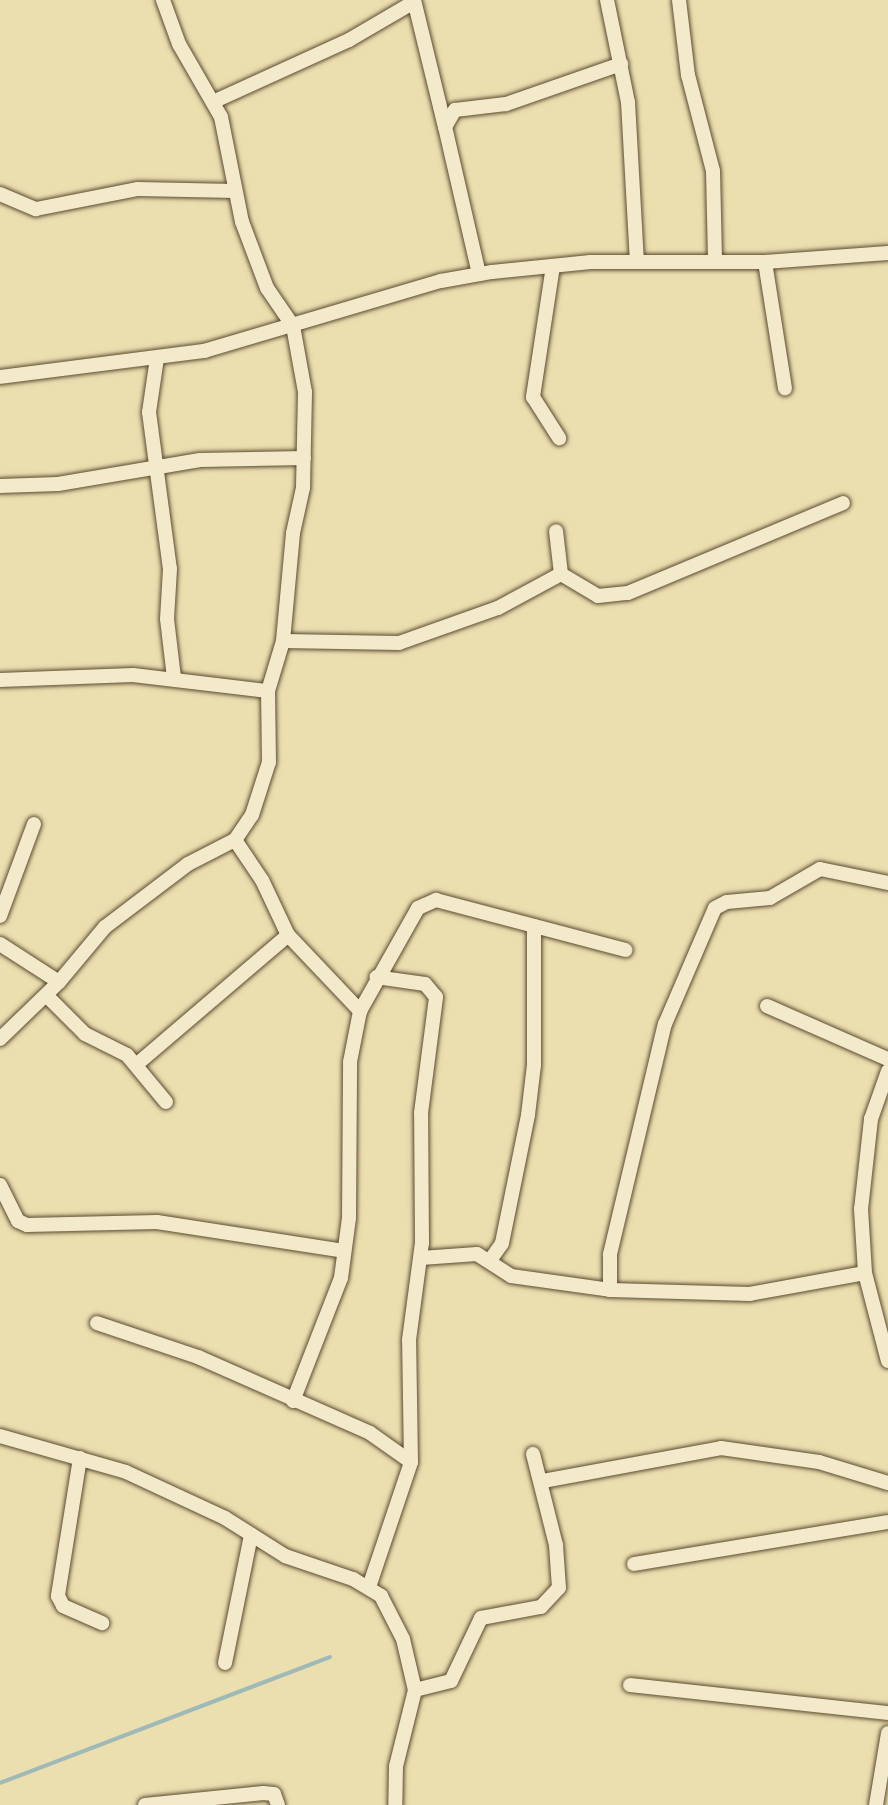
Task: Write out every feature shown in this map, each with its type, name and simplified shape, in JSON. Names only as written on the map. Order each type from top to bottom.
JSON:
[{"type":"street","points":[[0,1039],[59,982],[105,927],[188,864],[235,840],[265,783],[268,691],[283,641],[304,458],[306,399],[293,326],[267,288],[235,191],[215,101],[179,44],[163,0]]},
{"type":"street","points":[[607,0],[621,64],[634,173],[637,261]]},
{"type":"street","points":[[679,0],[688,75],[713,171],[715,262]]},
{"type":"street","points":[[215,101],[349,40],[414,1],[446,127],[479,274]]},
{"type":"street","points":[[446,127],[455,110],[506,104],[621,64]]},
{"type":"street","points":[[0,194],[36,209],[138,189],[235,191]]},
{"type":"street","points":[[0,377],[157,358],[237,343],[479,274],[553,266],[637,261],[765,262],[888,253]]},
{"type":"street","points":[[765,262],[785,388]]},
{"type":"street","points":[[553,266],[533,398],[559,438]]},
{"type":"street","points":[[157,358],[149,400],[170,569],[167,620],[174,678]]},
{"type":"street","points":[[0,486],[58,484],[157,465],[304,458]]},
{"type":"street","points":[[561,574],[598,596],[628,593],[843,503]]},
{"type":"street","points":[[556,531],[561,574]]},
{"type":"street","points":[[283,641],[379,645],[420,638],[498,608],[561,574]]},
{"type":"street","points":[[0,680],[174,678],[268,691]]},
{"type":"street","points":[[0,916],[34,825]]},
{"type":"street","points":[[235,840],[254,864],[288,934],[360,1011]]},
{"type":"street","points":[[610,1290],[610,1242],[665,1024],[715,908],[770,898],[820,869],[888,883]]},
{"type":"street","points":[[293,1401],[340,1278],[344,1251],[350,1062],[360,1011],[376,977],[418,908],[428,900],[625,950]]},
{"type":"street","points":[[491,1259],[502,1243],[528,1115],[534,1065],[534,926]]},
{"type":"street","points":[[136,1065],[288,934]]},
{"type":"street","points":[[0,944],[59,982]]},
{"type":"street","points":[[369,1587],[411,1462],[409,1340],[421,1258],[421,1113],[436,997],[425,984],[376,977]]},
{"type":"street","points":[[46,995],[85,1034],[136,1065],[166,1102]]},
{"type":"street","points":[[767,1006],[888,1059]]},
{"type":"street","points":[[888,1071],[873,1110],[866,1155],[865,1273],[888,1361]]},
{"type":"street","points":[[0,1185],[18,1221],[27,1225],[157,1222],[344,1251]]},
{"type":"street","points":[[421,1258],[477,1254],[491,1259],[511,1276],[610,1290],[750,1294],[865,1273]]},
{"type":"street","points":[[97,1323],[198,1358],[293,1401],[370,1432],[411,1462]]},
{"type":"street","points":[[0,1436],[80,1458],[150,1483],[251,1535],[285,1556],[369,1587],[393,1611],[415,1690],[396,1766],[395,1805]]},
{"type":"street","points":[[543,1481],[721,1448],[819,1462],[888,1483]]},
{"type":"street","points":[[415,1690],[451,1681],[481,1618],[541,1607],[559,1588],[561,1570],[543,1481],[533,1454]]},
{"type":"street","points":[[80,1458],[58,1596],[63,1606],[102,1623]]},
{"type":"street","points":[[634,1564],[888,1522]]},
{"type":"street","points":[[225,1663],[251,1535]]},
{"type":"street","points":[[630,1685],[888,1713]]},
{"type":"street","points":[[876,1805],[888,1733]]},
{"type":"street","points":[[145,1805],[263,1793],[274,1794],[278,1805]]},
{"type":"waterway","points":[[0,1783],[330,1657]]}]
